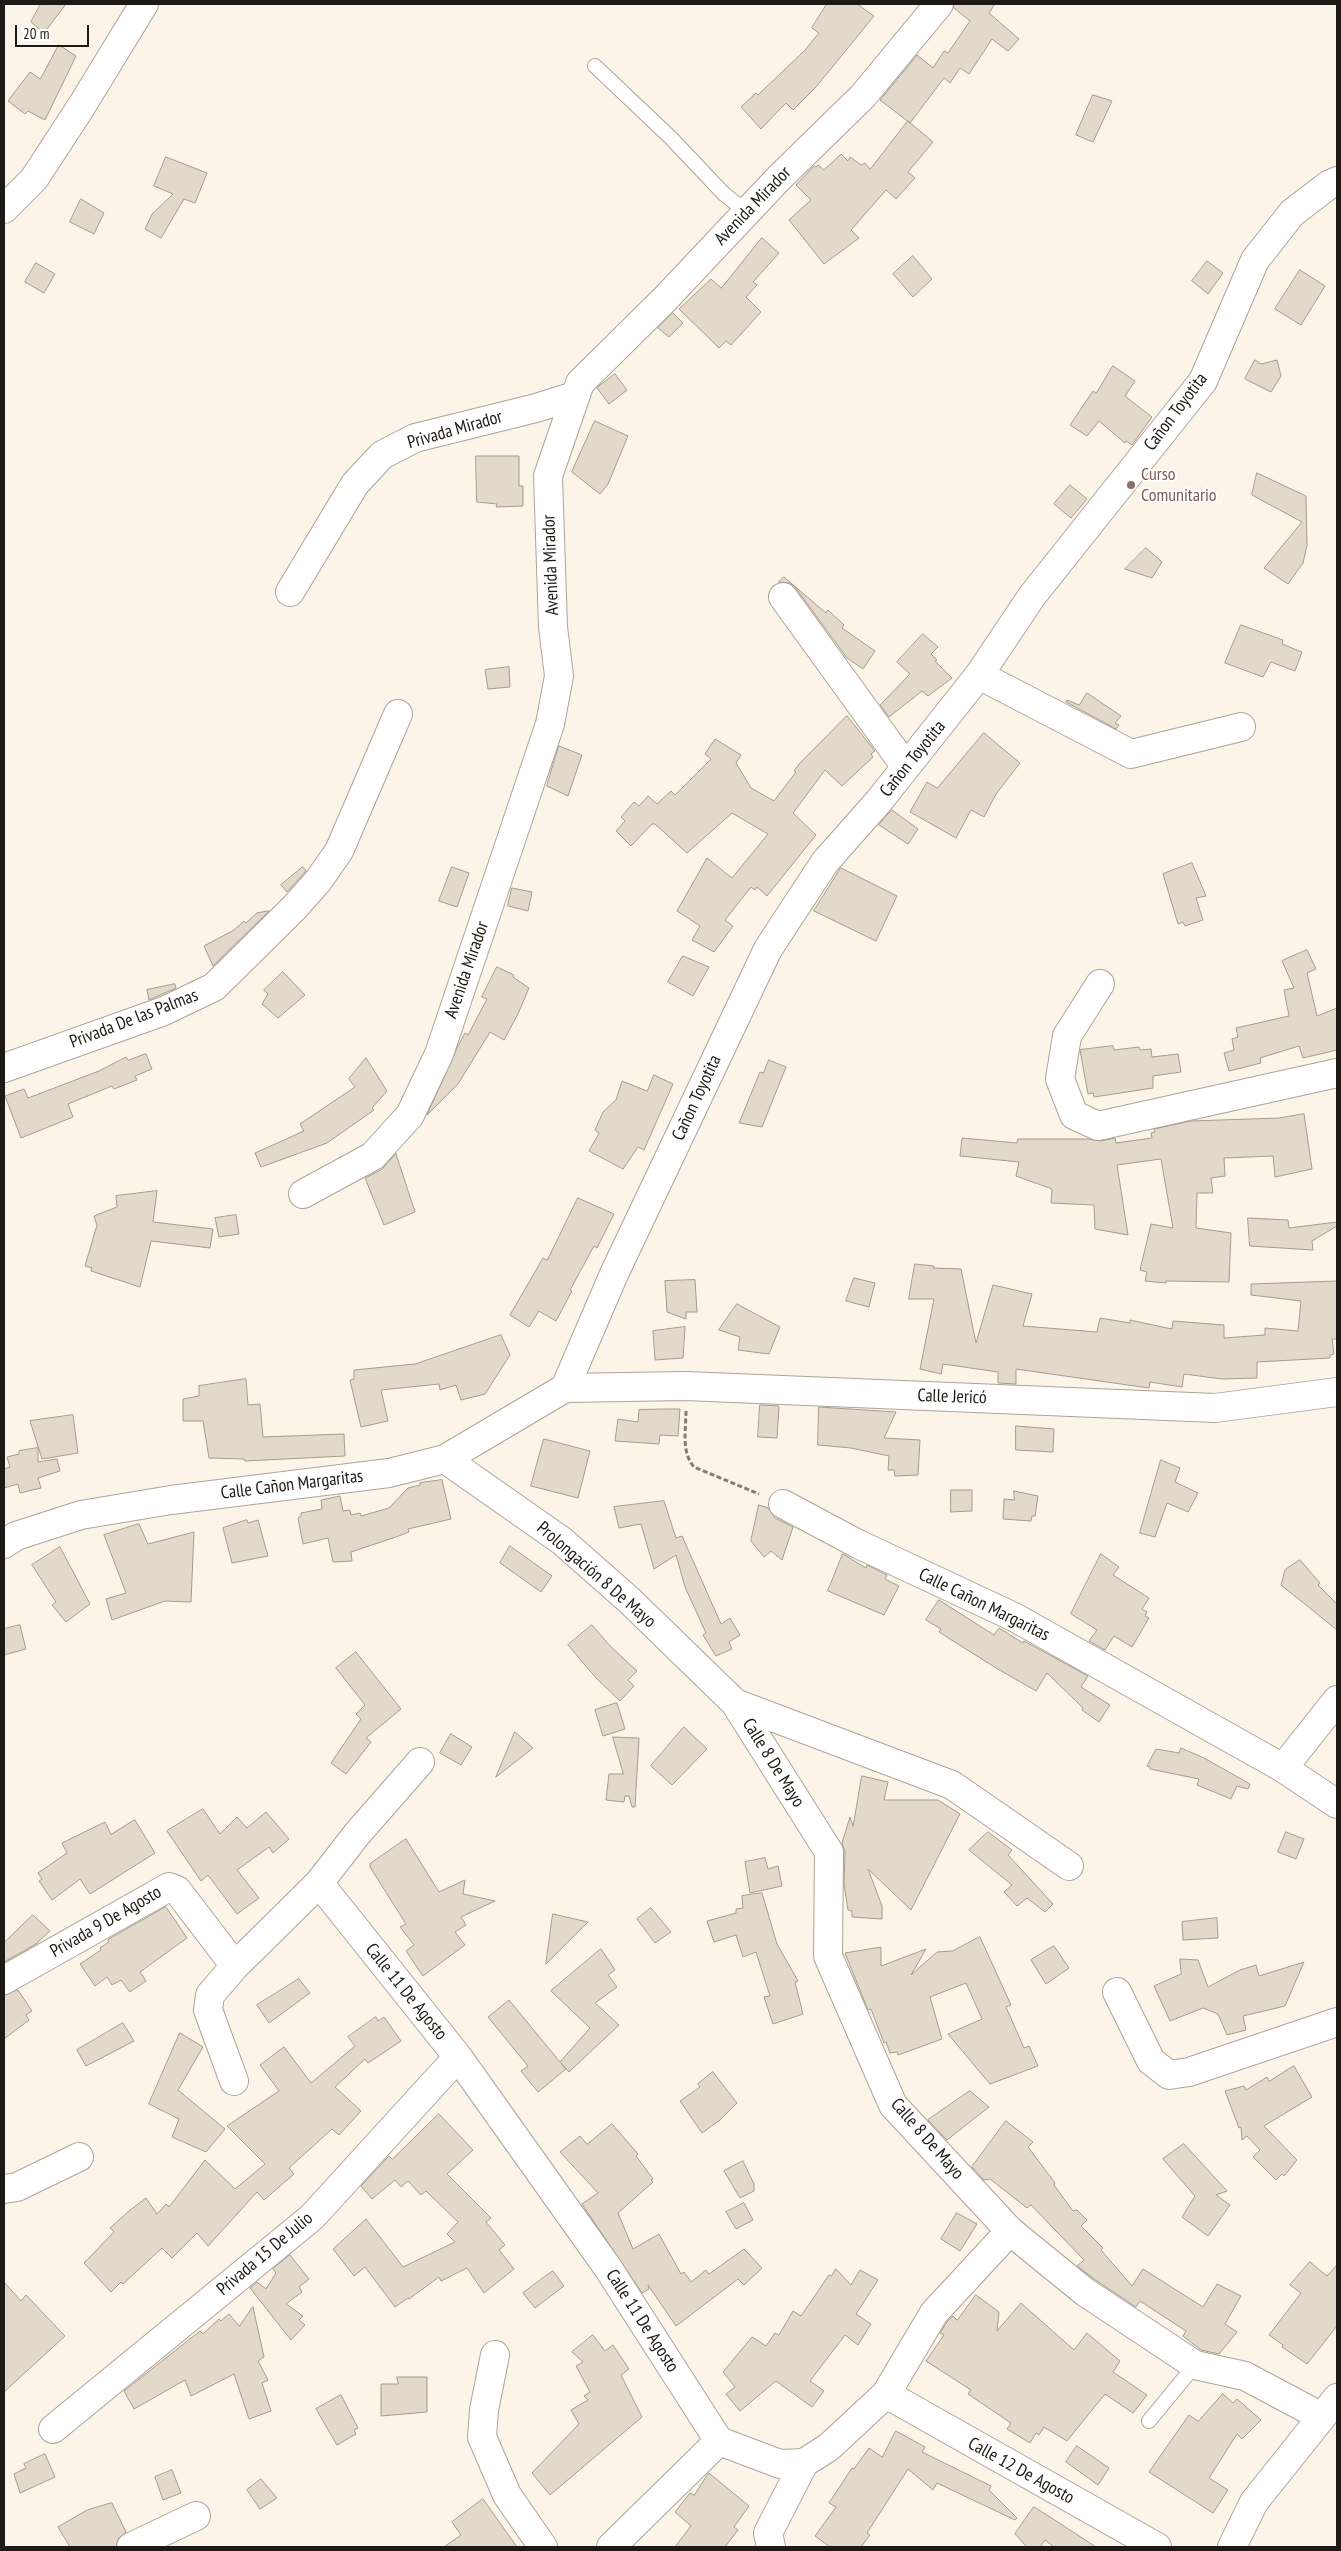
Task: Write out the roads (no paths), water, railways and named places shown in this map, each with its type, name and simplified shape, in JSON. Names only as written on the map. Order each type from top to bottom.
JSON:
[{"type":"street","points":[[4,209],[34,180],[82,108],[144,4]]},
{"type":"street","name":"Avenida Mirador","points":[[303,1194],[374,1156],[410,1115],[439,1054],[550,724],[558,676],[553,628],[548,476],[580,383],[665,299],[747,212],[863,96],[939,4]]},
{"type":"street","name":"Cañon Toyotita","points":[[565,1388],[614,1274],[768,949],[826,862],[979,676],[1032,596],[1203,381],[1255,260],[1292,213],[1330,184],[1337,181]]},
{"type":"street","name":"Privada Mirador","points":[[290,592],[355,484],[382,455],[415,438],[536,408],[574,396]]},
{"type":"street","points":[[783,597],[906,767]]},
{"type":"street","points":[[979,676],[1131,754],[1241,727]]},
{"type":"street","name":"Privada De las Palmas","points":[[4,1068],[164,1011],[214,987],[294,908],[318,881],[339,851],[398,714]]},
{"type":"street","points":[[1100,984],[1066,1036],[1060,1080],[1074,1115],[1098,1126],[1337,1073]]},
{"type":"street","name":"Calle Jericó","points":[[565,1388],[686,1386],[1215,1408],[1337,1392]]},
{"type":"street","name":"Calle Cañon Margaritas","points":[[4,1544],[16,1536],[81,1515],[171,1500],[389,1473],[445,1459],[565,1388]]},
{"type":"street","name":"Prolongación 8 De Mayo","points":[[445,1459],[562,1541],[628,1600],[735,1703]]},
{"type":"street","name":"Calle Cañon Margaritas","points":[[783,1504],[858,1544],[1014,1617],[1283,1768],[1337,1804]]},
{"type":"street","points":[[1283,1768],[1337,1700]]},
{"type":"street","points":[[735,1703],[952,1785],[1069,1866]]},
{"type":"street","name":"Calle 8 De Mayo","points":[[735,1703],[829,1852],[828,1956],[893,2105],[1010,2231],[1085,2292],[1196,2365],[1245,2376],[1330,2407]]},
{"type":"street","points":[[234,2081],[208,2010],[210,1995],[235,1966],[319,1883],[357,1834],[420,1762]]},
{"type":"street","name":"Calle 11 De Agosto","points":[[319,1883],[458,2057],[608,2268],[719,2441]]},
{"type":"street","name":"Privada 9 De Agosto","points":[[4,1980],[169,1886],[177,1890],[235,1966]]},
{"type":"street","points":[[1117,1992],[1151,2061],[1169,2074],[1189,2072],[1337,2022]]},
{"type":"street","name":"Privada 15 De Julio","points":[[53,2429],[312,2217],[458,2057]]},
{"type":"street","points":[[4,2189],[17,2187],[79,2157]]},
{"type":"street","points":[[771,2547],[768,2533],[804,2463],[829,2447],[886,2394],[934,2312],[1010,2231]]},
{"type":"street","points":[[494,2355],[484,2410],[482,2437],[507,2495],[543,2547]]},
{"type":"street","name":"Calle 12 De Agosto","points":[[886,2394],[1157,2547]]},
{"type":"street","points":[[1232,2547],[1254,2502],[1330,2407]]},
{"type":"street","points":[[611,2547],[719,2441],[780,2464],[804,2463]]},
{"type":"street","points":[[131,2547],[196,2516]]},
{"type":"lane","points":[[595,66],[671,138],[724,194],[747,212]]},
{"type":"lane","points":[[1149,2421],[1196,2365]]},
{"type":"place","name":"Curso Comunitario","points":[[1131,485]]}]
